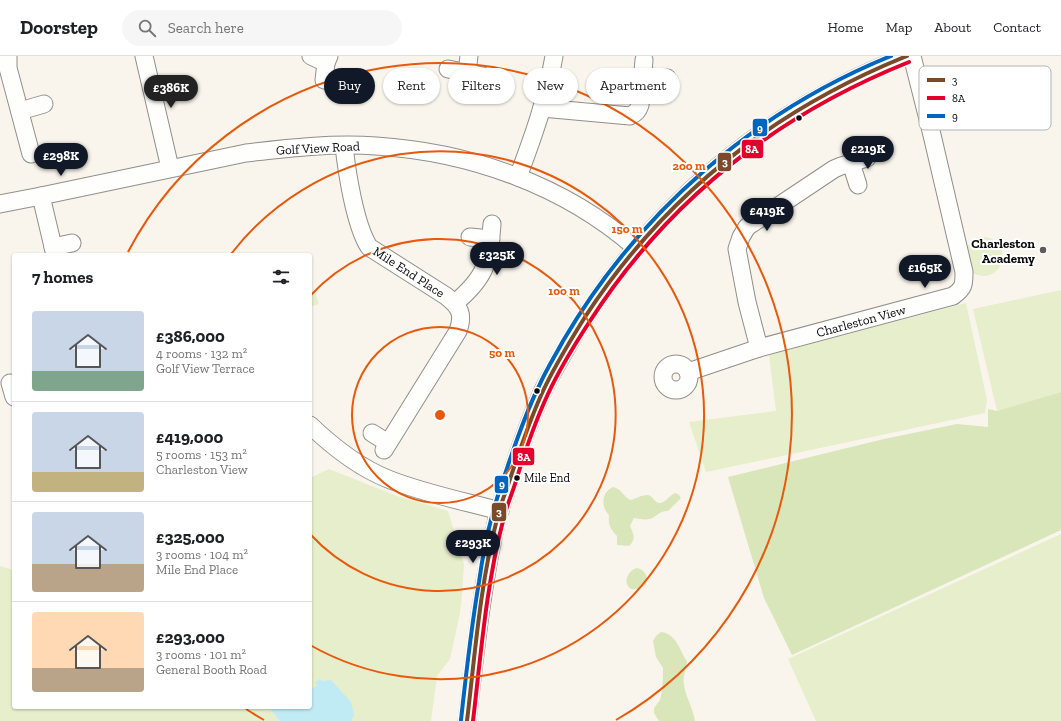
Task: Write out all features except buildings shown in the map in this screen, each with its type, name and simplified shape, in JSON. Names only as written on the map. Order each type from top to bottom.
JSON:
[{"type":"street","points":[[8,56],[8,68],[31,154]]},
{"type":"street","points":[[144,56],[170,168]]},
{"type":"street","points":[[469,56],[473,68]]},
{"type":"street","points":[[518,177],[542,108],[550,80],[554,56]]},
{"type":"street","points":[[467,721],[486,573],[500,511],[518,452],[541,394],[567,347],[606,285],[662,219],[690,192],[740,149],[783,119],[812,102],[850,81],[907,56]]},
{"type":"street","name":"Charleston View","points":[[912,56],[919,83]]},
{"type":"street","points":[[644,60],[644,68]]},
{"type":"street","points":[[20,111],[44,104]]},
{"type":"street","points":[[542,108],[630,116],[635,114],[638,110],[639,104]]},
{"type":"street","name":"Charleston View","points":[[688,372],[759,348],[953,296],[961,291],[964,283],[964,272],[931,130]]},
{"type":"street","name":"Golf View Road","points":[[0,204],[253,152],[344,146],[374,146],[428,151],[453,156],[518,177],[551,190],[574,203],[608,225],[636,248]]},
{"type":"street","name":"Mile End Place","points":[[344,146],[346,163],[360,227],[364,238],[370,246],[446,296],[455,303],[460,311],[461,322],[458,331],[386,446],[372,433]]},
{"type":"street","points":[[759,348],[747,302],[737,248],[741,237],[747,228],[841,166],[859,161],[858,186]]},
{"type":"street","points":[[41,196],[54,251],[72,243]]},
{"type":"street","name":"Mile End Place","points":[[455,303],[477,282],[485,267],[492,232],[470,236]]},
{"type":"street","points":[[312,427],[328,442],[352,459],[387,478],[427,491],[500,511]]},
{"type":"green space","points":[[979,237],[991,238],[998,244],[1002,251],[1002,260],[999,268],[993,274],[984,276],[972,273],[965,249],[973,239]]},
{"type":"green space","points":[[1061,290],[1061,392],[997,411],[973,309]]},
{"type":"green space","points":[[312,292],[315,292],[319,304],[312,306]]},
{"type":"green space","points":[[966,303],[987,400],[985,413],[706,472],[689,422],[776,411],[769,355]]},
{"type":"green space","points":[[1061,392],[1061,530],[792,655],[764,598],[728,477],[884,439],[957,424],[988,427],[988,409],[997,411]]},
{"type":"green space","points":[[329,469],[397,496],[448,511],[464,564],[462,595],[460,613],[450,659],[437,676],[431,721],[0,721],[0,566],[12,569],[12,709],[312,709],[312,477]]},
{"type":"green space","points":[[613,487],[618,489],[631,500],[649,495],[656,502],[660,503],[676,493],[681,498],[668,511],[661,512],[650,519],[634,518],[630,526],[634,537],[633,541],[629,546],[617,545],[617,536],[610,526],[609,515],[603,504],[606,492]]},
{"type":"green space","points":[[1061,534],[1061,721],[816,721],[788,659]]},
{"type":"green space","points":[[637,568],[646,574],[646,585],[638,589],[631,589],[627,583],[627,577],[631,571]]},
{"type":"green space","points":[[661,632],[666,633],[674,639],[687,661],[684,676],[685,690],[695,721],[659,721],[654,713],[654,708],[660,700],[662,691],[663,668],[656,657],[653,641]]},
{"type":"water","points":[[320,679],[322,681],[331,680],[351,702],[354,715],[351,721],[280,721],[271,709],[312,709],[312,689],[317,686],[315,682]]},
{"type":"transit line","name":"9","points":[[461,720],[481,566],[497,498],[515,444],[534,397],[563,341],[593,294],[626,250],[663,209],[703,172],[746,137],[792,106],[840,79],[891,56]]},
{"type":"transit line","name":"3","points":[[467,721],[482,594],[491,544],[500,509],[525,434],[538,402],[558,362],[585,317],[616,273],[650,233],[686,195],[725,161],[767,130],[811,103],[858,78],[907,56]]},
{"type":"transit line","name":"8A","points":[[473,721],[488,595],[497,546],[506,511],[530,437],[543,405],[573,347],[590,321],[621,277],[654,237],[690,200],[729,166],[771,135],[814,108],[861,83],[909,62]]},
{"type":"place","name":"Charleston Academy","points":[[1043,250]]},
{"type":"place","name":"Mile End","points":[[517,478]]}]
